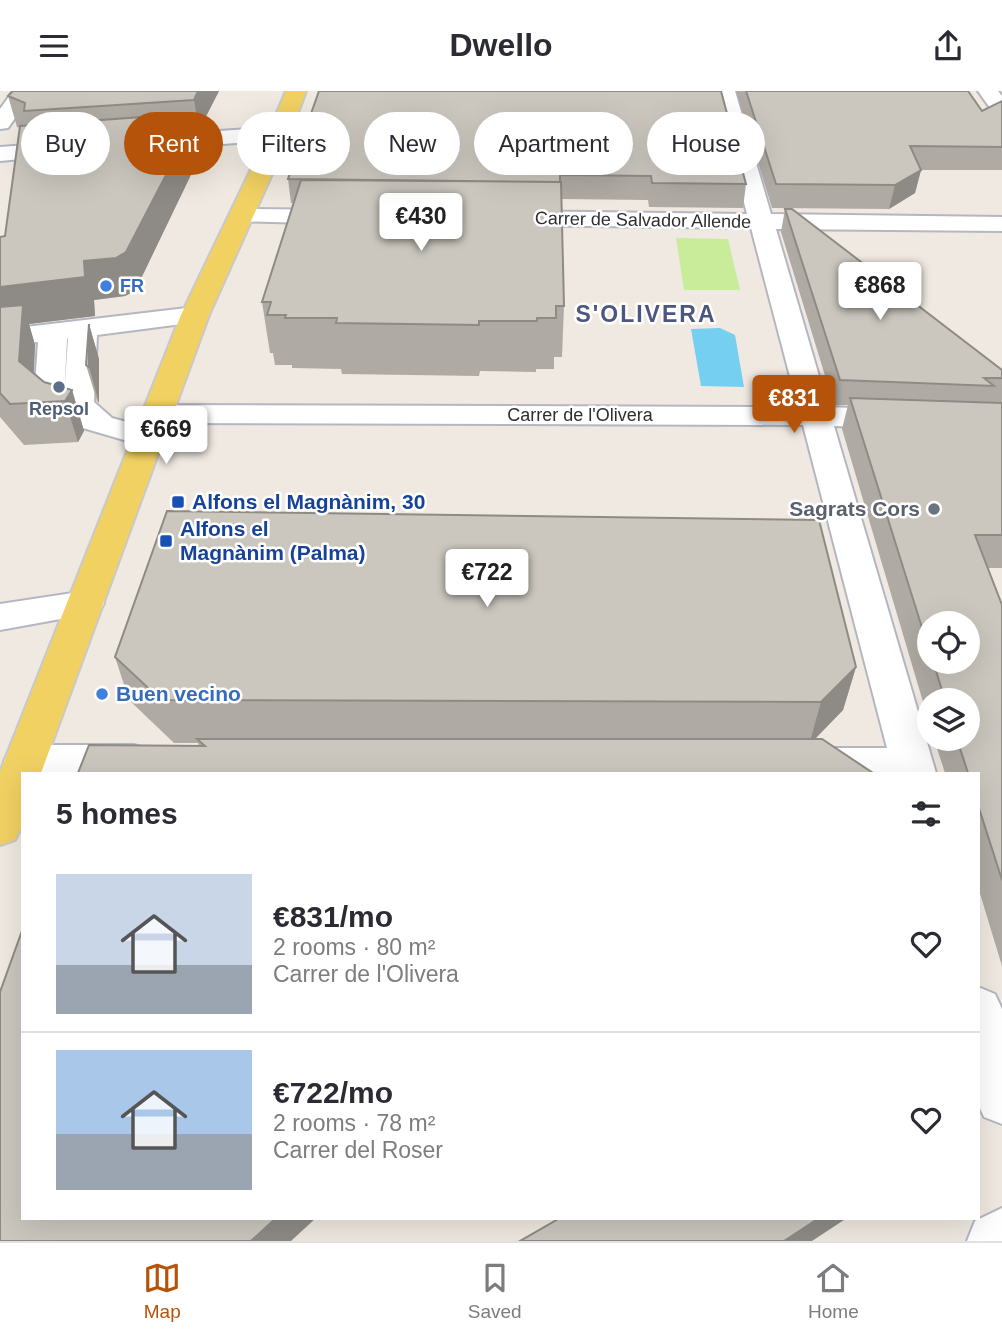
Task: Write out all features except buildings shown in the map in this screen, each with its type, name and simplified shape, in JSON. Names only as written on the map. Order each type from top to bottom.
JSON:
[{"type":"main road","points":[[288,112],[296,91]]},
{"type":"main road","points":[[0,827],[195,315],[260,175]]},
{"type":"street","points":[[0,123],[24,91]]},
{"type":"street","points":[[725,91],[914,769],[774,764]]},
{"type":"street","points":[[988,91],[1002,111]]},
{"type":"street","points":[[120,145],[237,137]]},
{"type":"street","points":[[0,154],[21,152]]},
{"type":"street","points":[[242,215],[365,217]]},
{"type":"street","name":"Carrer de Salvador Allende","points":[[488,218],[1002,224]]},
{"type":"street","points":[[0,338],[195,315]]},
{"type":"street","points":[[83,328],[79,404],[102,425]]},
{"type":"street","name":"Carrer de l'Olivera","points":[[53,332],[49,400],[70,415],[102,425],[816,416],[1002,423]]},
{"type":"street","points":[[0,617],[86,603]]},
{"type":"street","points":[[24,761],[177,761]]},
{"type":"street","points":[[980,1017],[1002,1099]]},
{"type":"street","points":[[995,1241],[1002,1236]]},
{"type":"green space","points":[[676,238],[728,239],[740,290],[684,290]]},
{"type":"water","points":[[720,328],[735,335],[744,387],[701,386],[691,329]]},
{"type":"place","name":"FR","points":[[106,286]]},
{"type":"place","name":"Repsol","points":[[59,387]]},
{"type":"place","name":"Alfons el Magnànim, 30","points":[[178,502]]},
{"type":"place","name":"Sagrats Cors","points":[[934,509]]},
{"type":"place","name":"Alfons el Magnànim (Palma)","points":[[166,541]]},
{"type":"place","name":"Buen vecino","points":[[102,694]]},
{"type":"district","name":"S'OLIVERA","points":[[646,314]]}]
